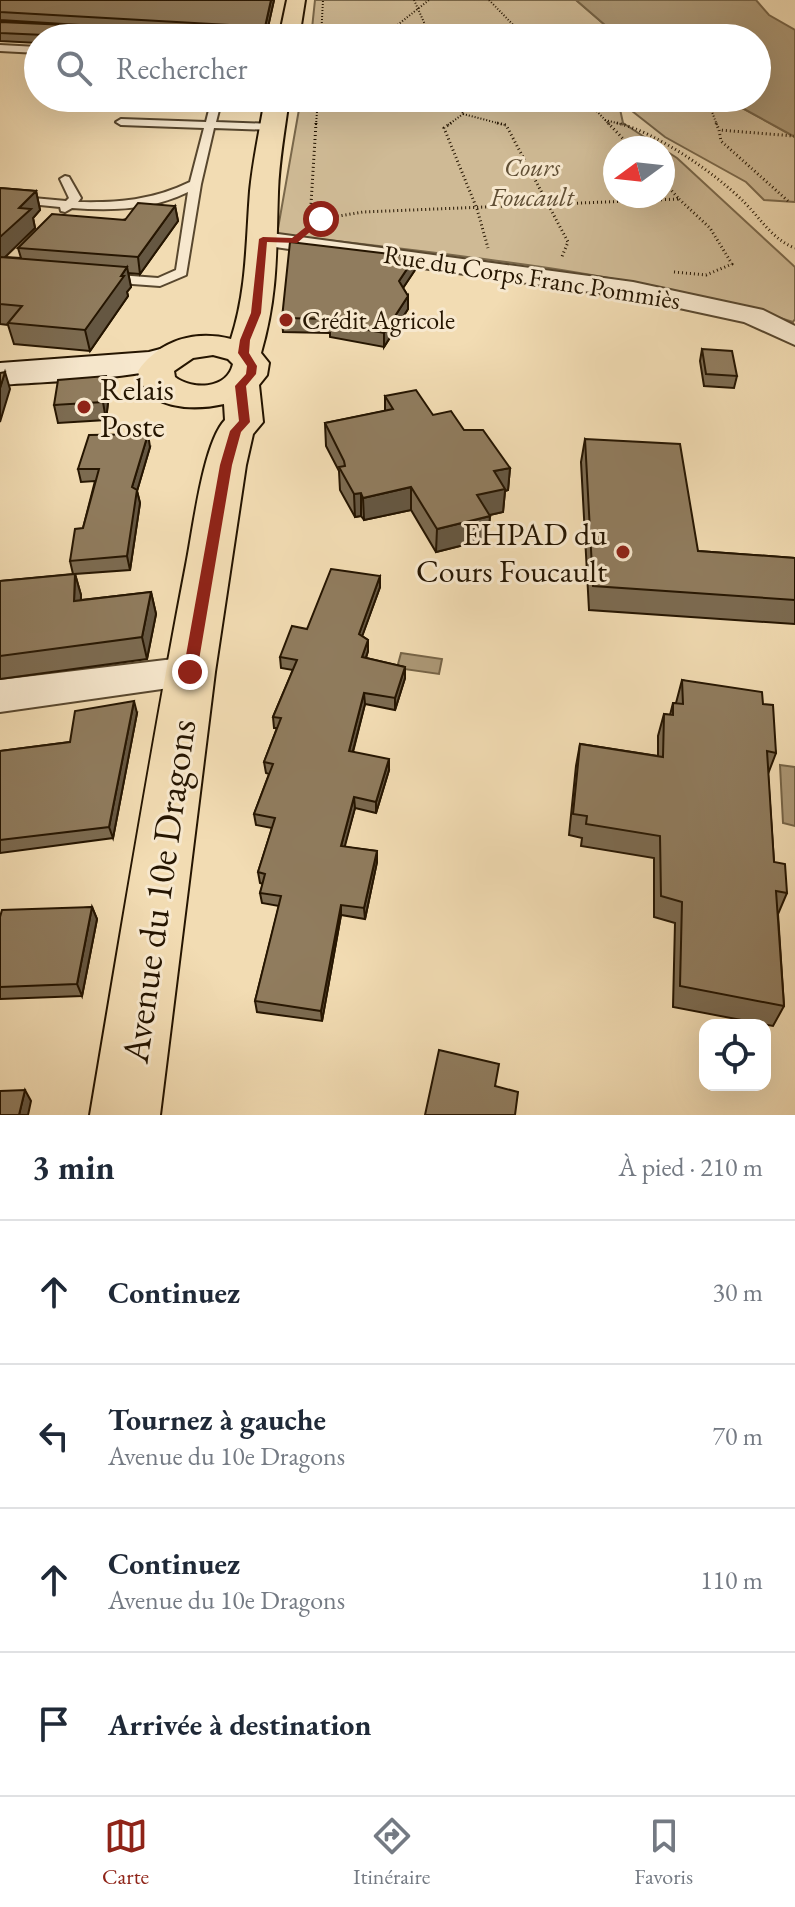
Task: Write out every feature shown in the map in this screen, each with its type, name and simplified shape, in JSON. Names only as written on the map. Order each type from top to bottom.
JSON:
[{"type":"main road","points":[[292,24],[296,0]]},
{"type":"main road","name":"Avenue du 10e Dragons","points":[[125,1115],[190,672],[240,390],[245,340],[278,240],[264,189],[276,112]]},
{"type":"main road","name":"Avenue du 10e Dragons","points":[[201,346],[226,327],[236,313],[252,260],[278,240]]},
{"type":"main road","points":[[201,346],[227,347],[240,390],[221,414],[196,397],[173,393],[163,370],[201,346]]},
{"type":"street","name":"Rue du Corps Franc Pommiès","points":[[278,240],[557,268],[753,316],[795,337]]},
{"type":"street","points":[[0,374],[86,367],[163,370]]},
{"type":"street","points":[[0,696],[190,672]]},
{"type":"lane","points":[[0,48],[24,49]]},
{"type":"lane","points":[[99,277],[160,282],[182,272],[195,184],[214,112]]},
{"type":"lane","points":[[121,122],[274,127]]},
{"type":"lane","points":[[60,214],[75,198],[65,179]]},
{"type":"lane","points":[[0,198],[121,207],[177,195],[195,184]]},
{"type":"path","points":[[322,24],[323,0]]},
{"type":"path","points":[[414,0],[425,24]]},
{"type":"path","points":[[399,24],[429,0]]},
{"type":"path","points":[[489,0],[512,24]]},
{"type":"path","points":[[317,112],[311,204],[321,219],[345,226]]},
{"type":"path","points":[[597,112],[620,136]]},
{"type":"path","points":[[712,112],[721,141],[788,201]]},
{"type":"path","points":[[473,247],[488,249],[477,209],[444,128],[463,114],[506,125],[568,242],[557,268]]},
{"type":"path","points":[[605,120],[639,128],[677,151],[742,200],[781,243],[795,248]]},
{"type":"path","points":[[719,130],[794,136]]},
{"type":"path","points":[[663,271],[706,275],[732,264],[724,246],[707,223],[675,194]]},
{"type":"path","points":[[278,240],[321,219],[363,212],[549,207],[679,199]]},
{"type":"path","points":[[557,268],[575,262]]},
{"type":"green space","points":[[315,0],[576,0],[604,24],[312,24]]},
{"type":"green space","name":"Cours Foucault","points":[[299,112],[621,112],[623,123],[643,136],[603,136],[603,208],[675,208],[675,157],[795,267],[795,319],[793,322],[668,289],[472,257],[277,234]]},
{"type":"green space","name":"Cours Foucault","points":[[633,112],[749,112],[795,137],[795,202],[764,200],[746,182],[675,143],[675,136],[664,136]]},
{"type":"shaded area","points":[[576,0],[756,0],[769,15],[795,30],[795,137],[749,112],[771,112],[771,24],[604,24]]},
{"type":"shaded area","points":[[401,653],[442,659],[439,674],[397,668]]},
{"type":"shaded area","points":[[780,765],[795,767],[795,826],[783,823]]},
{"type":"building","points":[[0,0],[271,0],[266,24],[212,24],[0,12]]},
{"type":"building","points":[[0,22],[45,24],[24,24],[24,34],[0,33]]},
{"type":"building","points":[[0,188],[36,191],[19,208],[31,209],[0,237]]},
{"type":"building","points":[[138,203],[175,206],[138,257],[18,248],[52,214],[125,220]]},
{"type":"building","points":[[290,242],[415,257],[399,281],[408,296],[384,333],[330,323],[333,319],[282,318]]},
{"type":"building","points":[[0,257],[127,267],[121,276],[124,276],[85,330],[8,323],[22,306],[0,304]]},
{"type":"building","points":[[702,349],[732,351],[737,376],[706,374]]},
{"type":"building","points":[[106,376],[103,402],[54,405],[58,380]]},
{"type":"building","points":[[416,390],[433,415],[451,411],[464,430],[483,430],[510,468],[494,471],[505,489],[477,495],[490,516],[437,529],[411,487],[363,498],[361,493],[354,494],[339,467],[345,466],[344,461],[325,423],[393,409],[385,396]]},
{"type":"building","points":[[148,434],[132,487],[137,490],[127,556],[70,561],[75,529],[83,528],[99,469],[78,469],[89,435]]},
{"type":"building","points":[[585,439],[680,444],[698,551],[795,558],[795,600],[593,586]]},
{"type":"building","points":[[331,569],[380,576],[359,634],[368,640],[362,657],[405,667],[395,698],[364,693],[349,751],[389,759],[376,802],[354,797],[341,846],[377,851],[364,908],[341,905],[321,1011],[255,1001],[281,896],[260,893],[265,874],[258,872],[275,818],[254,814],[273,764],[264,762],[281,718],[273,717],[297,660],[280,657],[292,626],[307,629]]},
{"type":"building","points":[[75,574],[74,601],[151,592],[142,637],[0,656],[0,581]]},
{"type":"building","points":[[682,680],[762,692],[763,704],[773,705],[776,753],[767,751],[774,862],[785,864],[787,893],[776,891],[784,1006],[680,986],[682,902],[661,896],[660,836],[586,824],[587,816],[573,814],[580,744],[663,757],[664,714],[673,715],[673,703],[683,704]]},
{"type":"building","points":[[134,701],[109,827],[0,840],[0,751],[70,742],[75,711]]},
{"type":"building","points":[[92,907],[77,984],[0,987],[2,910]]},
{"type":"building","points":[[439,1050],[499,1064],[495,1086],[518,1092],[515,1115],[425,1115]]},
{"type":"building","points":[[25,1090],[19,1115],[0,1115],[0,1091]]},
{"type":"place","name":"Crédit Agricole","points":[[286,320]]},
{"type":"place","name":"Relais Poste","points":[[84,407]]},
{"type":"place","name":"EHPAD du Cours Foucault","points":[[623,552]]},
{"type":"route","points":[[190,672],[226,465],[235,431],[244,422],[241,386],[251,374],[252,366],[244,353],[245,340],[256,313],[263,239],[294,241],[321,219]]}]
